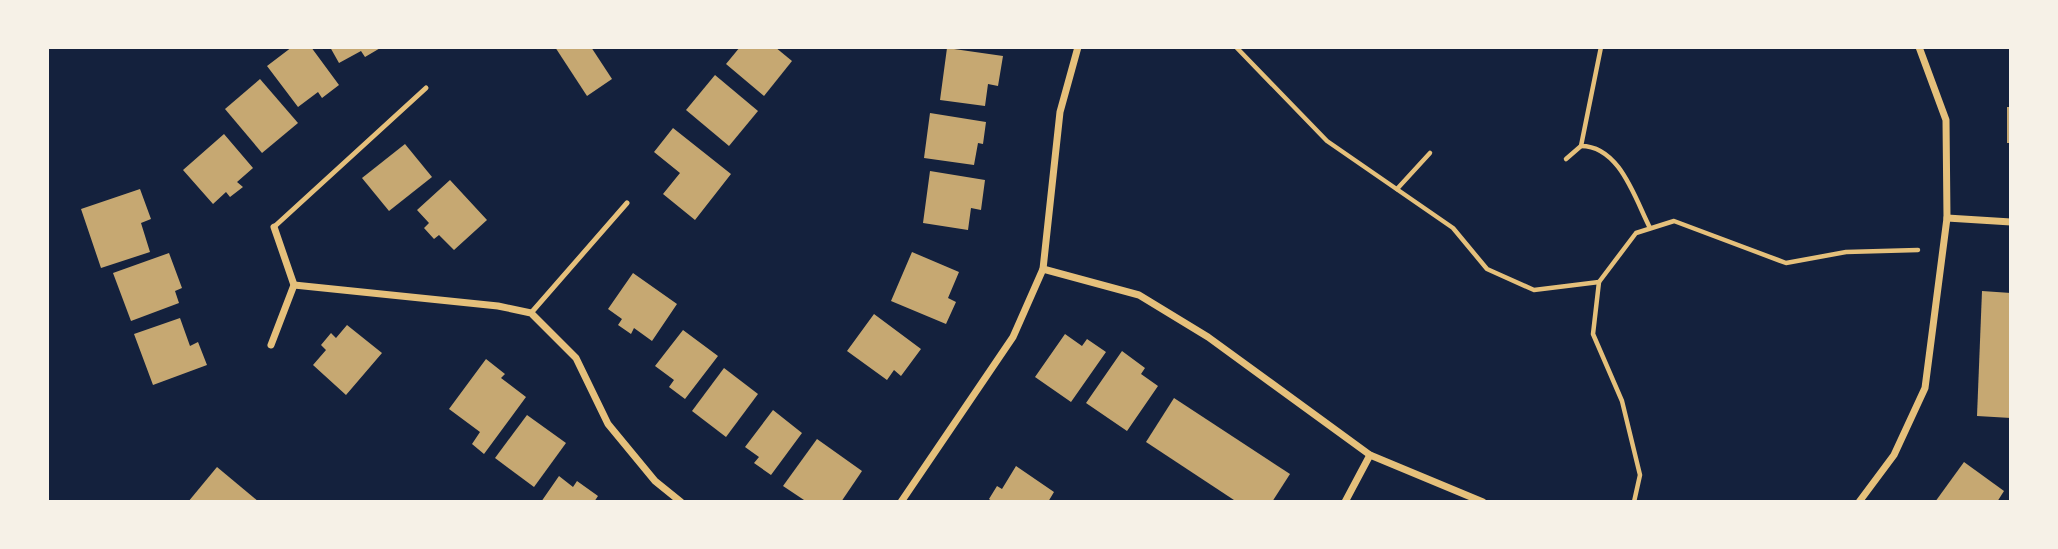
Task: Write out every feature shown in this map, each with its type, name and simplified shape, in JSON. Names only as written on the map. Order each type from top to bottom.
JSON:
[{"type":"street","points":[[901,502],[1013,337],[1043,269],[1060,112],[1078,47]]},
{"type":"street","points":[[1859,502],[1894,455],[1924,388],[1943,250],[1947,218],[1946,120],[1919,47]]},
{"type":"street","points":[[1947,218],[2011,222]]},
{"type":"street","points":[[271,345],[294,285],[274,227]]},
{"type":"street","points":[[1043,269],[1139,295],[1208,337],[1370,456],[1483,502]]},
{"type":"street","points":[[294,285],[498,306],[531,313],[576,358],[608,424],[655,481],[681,502]]},
{"type":"street","points":[[1345,502],[1370,456]]},
{"type":"lane","points":[[274,227],[426,88]]},
{"type":"lane","points":[[531,313],[627,203]]},
{"type":"path","points":[[1236,47],[1327,141],[1453,228],[1487,269],[1534,289],[1599,282]]},
{"type":"path","points":[[1566,159],[1581,146],[1601,47]]},
{"type":"path","points":[[1581,146],[1593,146],[1616,163],[1650,228]]},
{"type":"path","points":[[1397,189],[1430,153]]},
{"type":"path","points":[[1634,502],[1640,475],[1622,401],[1592,334],[1599,282],[1636,233],[1674,221],[1786,263],[1846,252],[1943,250]]},
{"type":"building","points":[[292,47],[311,47],[339,85],[322,98],[318,92],[298,107],[267,66]]},
{"type":"building","points":[[330,47],[382,47],[365,57],[361,51],[339,63]]},
{"type":"building","points":[[555,47],[591,47],[612,79],[587,96]]},
{"type":"building","points":[[740,47],[775,47],[792,61],[764,96],[726,64]]},
{"type":"building","points":[[947,48],[1003,56],[998,86],[988,84],[985,106],[940,100]]},
{"type":"building","points":[[715,75],[758,111],[729,146],[686,110]]},
{"type":"building","points":[[260,79],[298,123],[262,153],[225,109]]},
{"type":"building","points":[[2007,107],[2011,107],[2011,143],[2007,143]]},
{"type":"building","points":[[930,113],[986,122],[983,144],[978,143],[974,165],[924,158]]},
{"type":"building","points":[[673,128],[731,174],[695,220],[663,194],[680,173],[654,152]]},
{"type":"building","points":[[224,134],[253,168],[237,182],[243,187],[230,197],[226,192],[213,204],[183,170]]},
{"type":"building","points":[[405,144],[432,177],[389,211],[362,178]]},
{"type":"building","points":[[930,171],[985,180],[981,210],[971,208],[968,230],[923,223]]},
{"type":"building","points":[[450,180],[487,220],[454,250],[439,235],[434,239],[424,228],[429,223],[417,210]]},
{"type":"building","points":[[140,189],[151,219],[141,223],[150,252],[101,268],[81,209]]},
{"type":"building","points":[[912,252],[959,272],[948,298],[956,302],[946,324],[891,301]]},
{"type":"building","points":[[169,253],[182,288],[175,291],[179,303],[131,321],[113,273]]},
{"type":"building","points":[[633,273],[677,304],[652,341],[634,328],[631,334],[618,325],[622,319],[608,309]]},
{"type":"building","points":[[1982,291],[2011,293],[2011,418],[1977,416]]},
{"type":"building","points":[[874,314],[921,349],[901,376],[894,370],[887,380],[847,351]]},
{"type":"building","points":[[180,318],[190,346],[198,342],[207,365],[153,385],[134,334]]},
{"type":"building","points":[[347,325],[382,353],[346,395],[313,365],[326,350],[321,345],[331,333],[336,338]]},
{"type":"building","points":[[683,330],[718,356],[685,399],[669,387],[674,380],[655,366]]},
{"type":"building","points":[[1065,334],[1082,346],[1087,339],[1106,352],[1071,402],[1035,377]]},
{"type":"building","points":[[1122,351],[1145,368],[1141,374],[1158,386],[1127,431],[1086,403]]},
{"type":"building","points":[[486,359],[505,374],[501,378],[526,397],[484,454],[472,444],[480,432],[449,409]]},
{"type":"building","points":[[724,368],[758,394],[726,437],[692,411]]},
{"type":"building","points":[[1174,398],[1290,474],[1272,502],[1237,502],[1146,442]]},
{"type":"building","points":[[773,410],[802,433],[771,475],[754,463],[759,457],[745,447]]},
{"type":"building","points":[[527,415],[566,443],[534,487],[495,458]]},
{"type":"building","points":[[817,439],[862,471],[841,502],[807,502],[783,486]]},
{"type":"building","points":[[1964,462],[2004,491],[1997,502],[1935,502]]},
{"type":"building","points":[[1016,466],[1054,492],[1048,502],[993,502],[989,499],[997,486],[1002,489]]},
{"type":"building","points":[[217,467],[259,502],[188,502]]},
{"type":"building","points":[[559,476],[573,487],[577,481],[598,496],[594,502],[541,502]]}]
